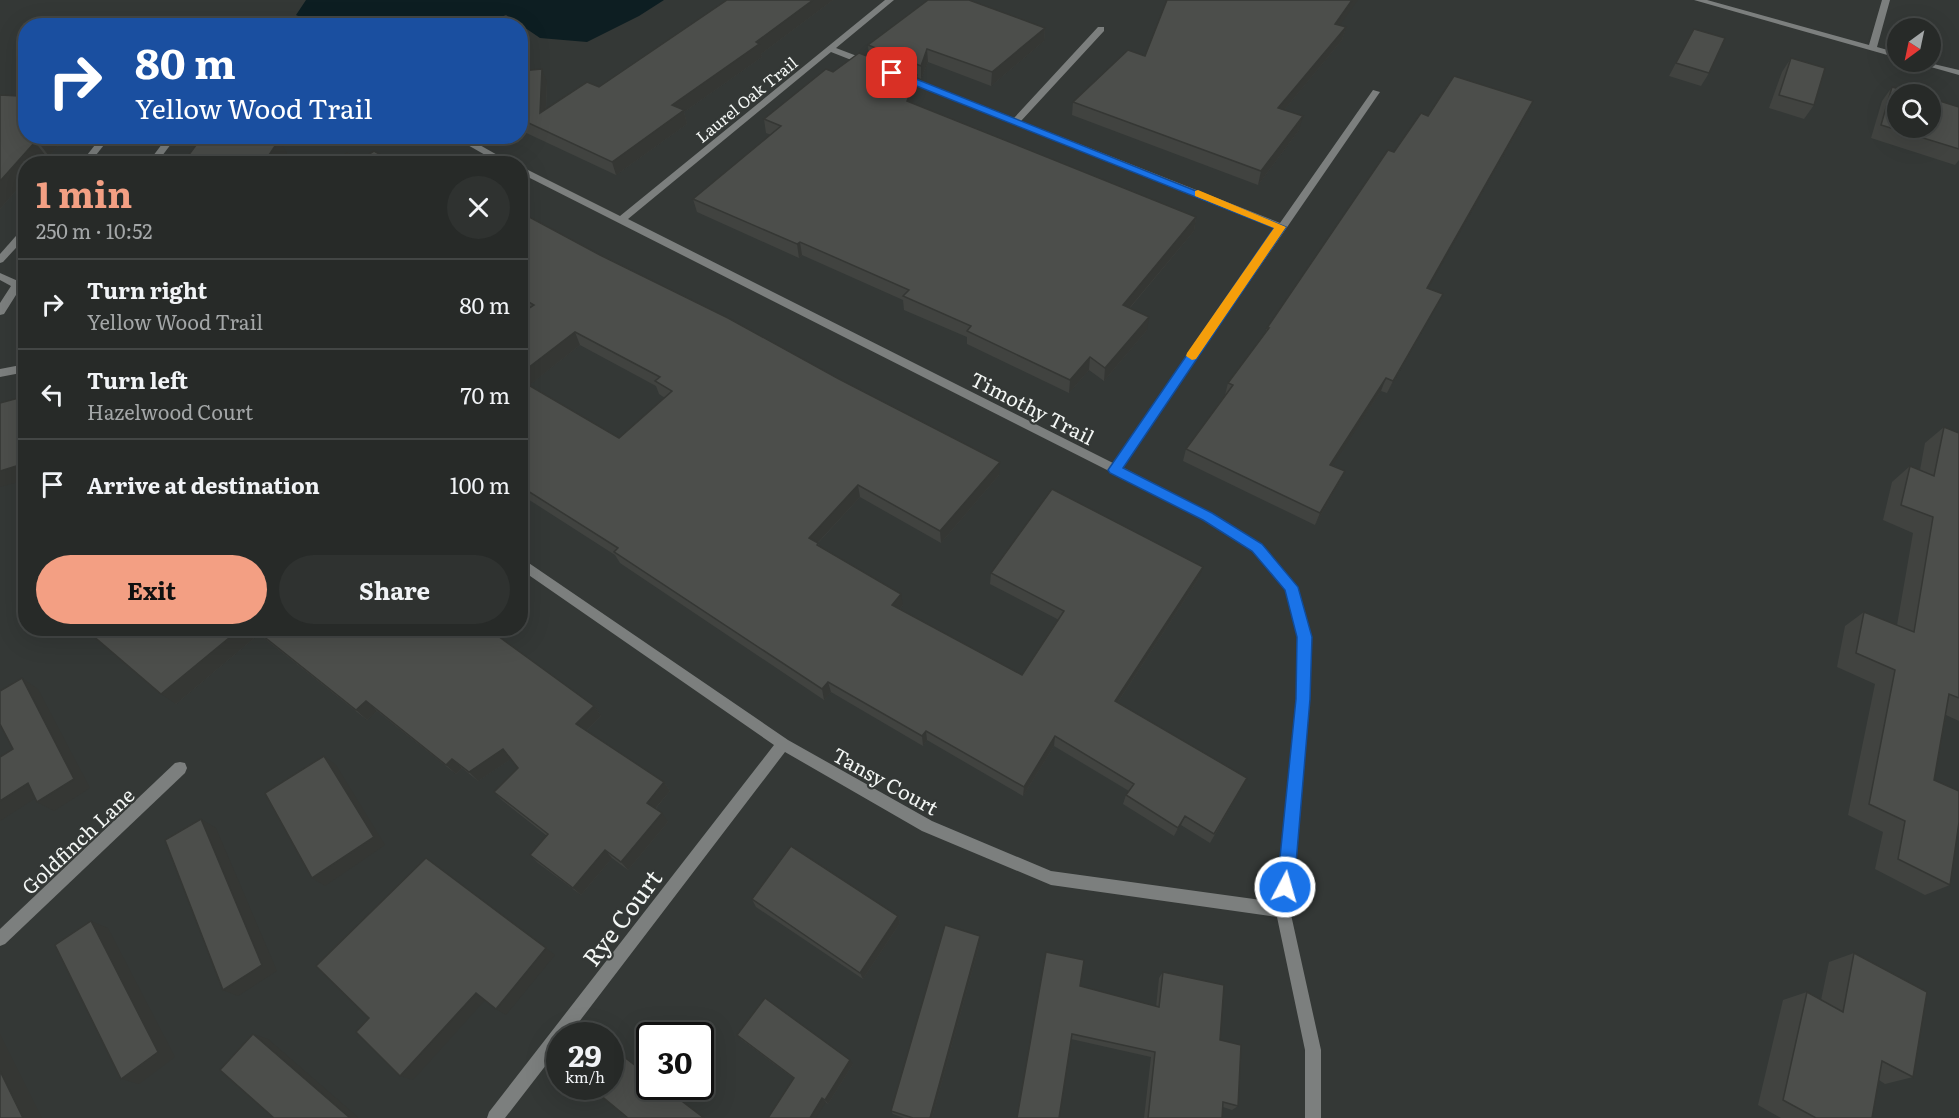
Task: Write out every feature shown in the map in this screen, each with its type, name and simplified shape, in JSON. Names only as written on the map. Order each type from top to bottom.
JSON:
[{"type":"street","name":"Laurel Oak Trail","points":[[621,220],[890,0]]},
{"type":"street","points":[[1698,0],[1887,53]]},
{"type":"street","points":[[1872,49],[1886,0]]},
{"type":"street","points":[[1016,121],[1101,29]]},
{"type":"street","points":[[831,49],[874,66]]},
{"type":"street","points":[[1941,68],[1959,73]]},
{"type":"street","points":[[896,74],[1281,227]]},
{"type":"street","points":[[1114,470],[1376,92]]},
{"type":"street","points":[[91,156],[100,144]]},
{"type":"street","points":[[471,144],[494,156]]},
{"type":"street","name":"Timothy Trail","points":[[528,173],[1208,516],[1257,548],[1291,587],[1304,637],[1303,699],[1283,910],[1313,1050],[1313,1118]]},
{"type":"street","points":[[0,260],[18,239]]},
{"type":"street","points":[[0,276],[18,283]]},
{"type":"street","points":[[0,311],[18,288]]},
{"type":"street","points":[[0,373],[18,370]]},
{"type":"street","name":"Tansy Court","points":[[528,568],[783,744],[927,826],[1051,878],[1283,910]]},
{"type":"street","name":"Rye Court","points":[[495,1118],[783,744]]},
{"type":"street","name":"Goldfinch Lane","points":[[0,939],[180,768]]},
{"type":"shaded area","points":[[306,0],[664,0],[639,16],[587,42],[540,38],[528,30],[528,18],[510,18],[506,15],[498,18],[302,18],[296,15]]},
{"type":"building","points":[[727,0],[813,0],[756,42],[759,44],[672,105],[684,110],[612,162],[528,123],[528,70],[542,69],[540,113],[587,82],[599,87]]},
{"type":"building","points":[[928,0],[969,0],[1045,28],[992,72],[927,49],[921,66],[868,45]]},
{"type":"building","points":[[1167,0],[1352,0],[1335,24],[1346,27],[1278,108],[1303,116],[1261,171],[1073,102],[1128,50],[1145,56]]},
{"type":"building","points":[[1694,29],[1725,38],[1709,73],[1676,63]]},
{"type":"building","points":[[859,53],[917,75],[907,101],[1196,217],[1123,305],[1149,317],[1105,368],[1090,357],[1070,380],[967,331],[971,326],[903,296],[909,290],[800,242],[797,244],[693,199],[781,126],[764,119],[826,69],[833,72]]},
{"type":"building","points":[[1791,58],[1825,68],[1814,105],[1779,95]]},
{"type":"building","points":[[1454,76],[1533,101],[1427,288],[1443,294],[1393,381],[1386,378],[1330,465],[1345,471],[1320,513],[1186,449],[1233,385],[1228,383],[1269,328],[1267,328],[1388,150],[1394,152],[1421,113],[1428,116]]},
{"type":"building","points":[[0,95],[18,96],[18,144],[33,144],[22,156],[18,156],[18,161],[0,181]]},
{"type":"building","points":[[1941,101],[1959,107],[1959,149],[1923,138],[1941,138]]},
{"type":"building","points":[[1887,104],[1887,127],[1881,125]]},
{"type":"building","points":[[197,144],[276,144],[268,156],[188,156]]},
{"type":"building","points":[[374,151],[383,156],[366,156]]},
{"type":"building","points":[[528,216],[600,255],[728,318],[839,379],[1000,462],[940,531],[858,485],[809,538],[818,543],[817,545],[901,594],[892,605],[1022,675],[1064,611],[991,573],[1052,489],[1203,567],[1115,701],[1247,778],[1214,834],[1185,816],[1178,828],[1126,795],[1134,784],[1055,736],[1024,787],[926,731],[922,736],[828,682],[822,689],[614,552],[618,548],[528,491],[528,385],[619,438],[672,391],[655,381],[660,377],[575,332],[528,368],[528,309],[534,305],[528,302]]},
{"type":"building","points":[[18,398],[18,465],[0,471],[0,403]]},
{"type":"building","points":[[1944,427],[1959,433],[1959,698],[1949,694],[1934,780],[1959,791],[1959,822],[1950,885],[1898,859],[1905,821],[1869,804],[1895,670],[1856,653],[1864,612],[1914,632],[1933,517],[1901,505],[1910,466],[1934,476]]},
{"type":"building","points":[[93,636],[231,636],[161,694]]},
{"type":"building","points":[[263,636],[498,636],[594,706],[576,724],[664,782],[647,803],[662,813],[621,862],[605,850],[573,888],[530,855],[548,834],[494,792],[518,768],[503,749],[469,772],[452,759],[446,765],[366,701],[356,710]]},
{"type":"building","points":[[22,678],[74,779],[37,802],[28,783],[0,801],[0,757],[13,749],[0,724],[0,691]]},
{"type":"building","points":[[324,756],[374,837],[312,878],[265,793]]},
{"type":"building","points":[[201,819],[262,965],[223,990],[165,840]]},
{"type":"building","points":[[791,846],[898,916],[860,973],[752,899]]},
{"type":"building","points":[[426,858],[546,948],[496,1009],[476,993],[400,1076],[356,1032],[369,1018],[316,966]]},
{"type":"building","points":[[91,921],[158,1052],[121,1079],[55,945]]},
{"type":"building","points":[[945,925],[980,936],[930,1118],[913,1118],[891,1111]]},
{"type":"building","points":[[1046,952],[1084,960],[1080,986],[1159,1007],[1163,972],[1224,985],[1220,1040],[1241,1045],[1238,1106],[1223,1102],[1222,1118],[1148,1118],[1155,1052],[1072,1034],[1059,1118],[1017,1118]]},
{"type":"building","points":[[1854,953],[1927,992],[1913,1077],[1882,1061],[1872,1118],[1816,1118],[1783,1100],[1807,992],[1843,1012]]},
{"type":"building","points":[[765,998],[850,1060],[825,1100],[822,1098],[810,1118],[768,1118],[794,1078],[737,1035]]},
{"type":"building","points":[[253,1034],[350,1118],[274,1118],[220,1070]]},
{"type":"building","points":[[624,1057],[636,1066],[636,1100],[680,1100],[704,1118],[628,1118],[606,1100],[624,1100]]},
{"type":"building","points":[[0,1071],[23,1118],[0,1118]]},
{"type":"slow traffic","points":[[1192,356],[1281,227],[1198,194]]},
{"type":"route","points":[[892,73],[1281,227],[1114,470],[1208,516],[1257,548],[1291,587],[1304,637],[1303,699],[1285,887]]}]
